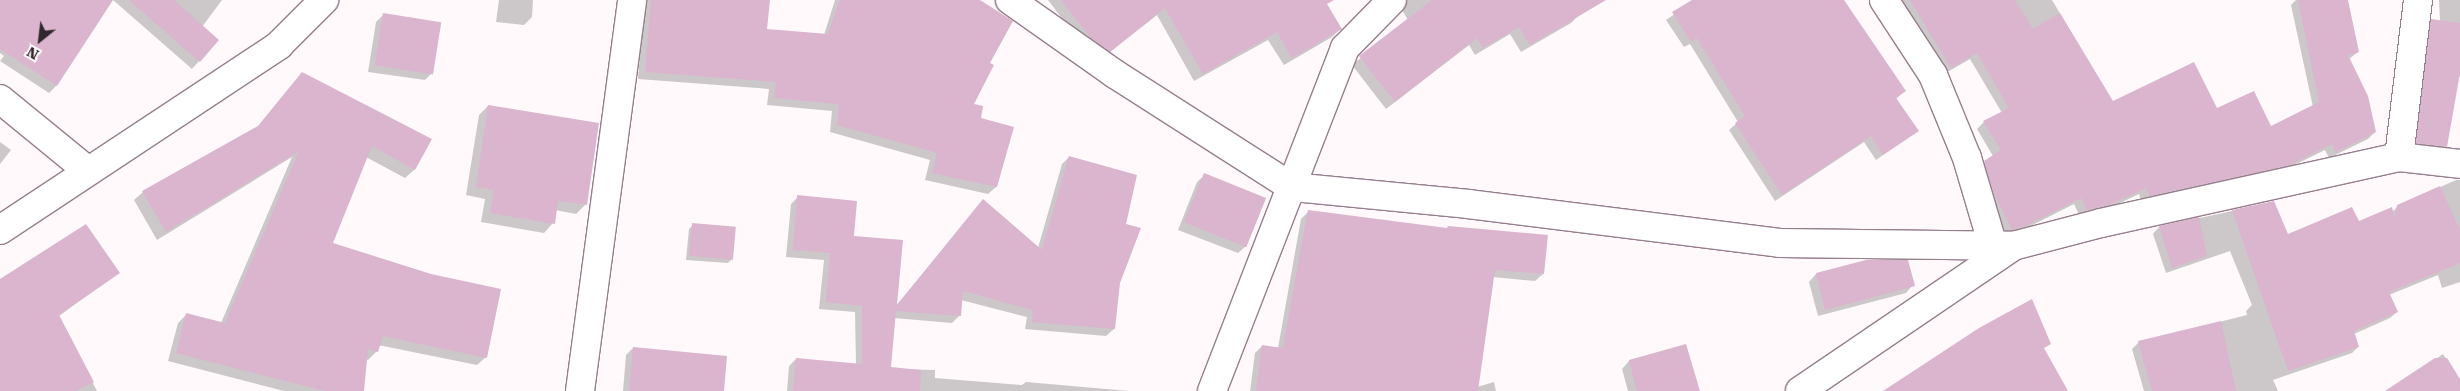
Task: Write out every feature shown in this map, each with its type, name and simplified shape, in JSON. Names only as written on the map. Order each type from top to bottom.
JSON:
[{"type":"street","points":[[0,230],[279,44],[324,0]]},
{"type":"street","points":[[580,391],[632,0]]},
{"type":"street","points":[[1010,0],[1116,74],[1292,187],[1468,204],[1780,243],[2003,246],[2399,158],[2460,164]]},
{"type":"street","points":[[1212,391],[1345,48],[1392,0]]},
{"type":"street","points":[[1884,0],[1933,76],[2003,246]]},
{"type":"street","points":[[2399,158],[2418,0]]},
{"type":"street","points":[[0,100],[88,171]]},
{"type":"street","points":[[1800,391],[1828,382],[2003,246]]},
{"type":"building","points":[[0,0],[113,0],[57,86],[0,49]]},
{"type":"building","points":[[129,0],[174,0],[219,40],[200,62]]},
{"type":"building","points":[[651,0],[770,0],[767,29],[828,34],[840,0],[980,0],[1013,21],[990,63],[994,65],[974,104],[983,106],[981,118],[1014,127],[997,187],[932,173],[937,153],[837,125],[839,104],[774,98],[776,82],[645,72]]},
{"type":"building","points":[[1061,0],[1334,0],[1327,4],[1342,29],[1292,58],[1277,32],[1203,74],[1165,8],[1110,52],[1091,38]]},
{"type":"building","points":[[1432,0],[1606,0],[1530,45],[1519,27],[1483,48],[1477,38],[1395,102],[1359,56]]},
{"type":"building","points":[[1692,0],[1844,0],[1906,91],[1896,98],[1919,131],[1883,155],[1871,136],[1782,195],[1735,123],[1745,116],[1697,38],[1691,42],[1672,12]]},
{"type":"building","points":[[1910,0],[2015,0],[2033,29],[2060,13],[2113,101],[2194,62],[2217,108],[2254,91],[2271,126],[2319,102],[2298,0],[2348,0],[2359,52],[2348,55],[2368,96],[2376,132],[2336,152],[2332,144],[2288,166],[2149,196],[2146,188],[2109,205],[2087,210],[2081,198],[2023,227],[2012,230],[1994,193],[1984,161],[2001,150],[1983,121],[2009,108],[1977,53],[1951,68]]},
{"type":"building","points":[[383,13],[441,22],[433,75],[375,65]]},
{"type":"building","points":[[2431,19],[2460,23],[2460,73],[2447,147],[2416,143]]},
{"type":"building","points":[[302,72],[432,139],[415,170],[372,146],[333,243],[431,274],[501,289],[487,358],[383,336],[378,352],[368,349],[364,391],[325,391],[176,353],[186,313],[225,323],[299,151],[166,232],[142,191],[258,126]]},
{"type":"building","points":[[488,105],[599,123],[587,205],[558,201],[555,224],[490,213],[494,190],[476,187]]},
{"type":"building","points":[[1069,156],[1137,175],[1126,224],[1141,228],[1120,283],[1115,329],[1032,322],[1033,310],[963,291],[961,316],[896,311],[891,367],[921,370],[920,391],[793,391],[796,358],[862,364],[862,306],[826,302],[830,253],[793,250],[797,195],[857,201],[854,236],[903,240],[897,305],[983,199],[1042,250]]},
{"type":"building","points":[[1204,173],[1266,198],[1246,247],[1184,222]]},
{"type":"building","points":[[2440,186],[2460,231],[2460,263],[2389,292],[2398,312],[2354,331],[2359,347],[2288,371],[2232,210],[2274,201],[2288,234],[2352,207],[2359,221],[2392,207],[2395,219],[2397,205]]},
{"type":"building","points":[[1308,210],[1447,228],[1448,226],[1548,235],[1544,274],[1495,270],[1478,391],[1256,391],[1262,345],[1283,348]]},
{"type":"building","points":[[2199,217],[2207,256],[2172,268],[2159,226]]},
{"type":"building","points":[[692,223],[736,227],[733,260],[689,256]]},
{"type":"building","points":[[86,224],[120,273],[59,315],[94,382],[76,391],[0,391],[0,279]]},
{"type":"building","points":[[1866,260],[1908,260],[1915,286],[1825,310],[1816,273]]},
{"type":"building","points":[[2032,299],[2051,344],[2044,348],[2068,391],[1883,391],[1979,328]]},
{"type":"building","points":[[2221,321],[2236,391],[2152,391],[2138,341]]},
{"type":"building","points":[[1686,344],[1700,391],[1637,391],[1629,360]]},
{"type":"building","points":[[633,347],[727,356],[724,391],[629,391]]},
{"type":"building","points":[[2435,358],[2447,358],[2460,379],[2460,391],[2385,391]]}]
